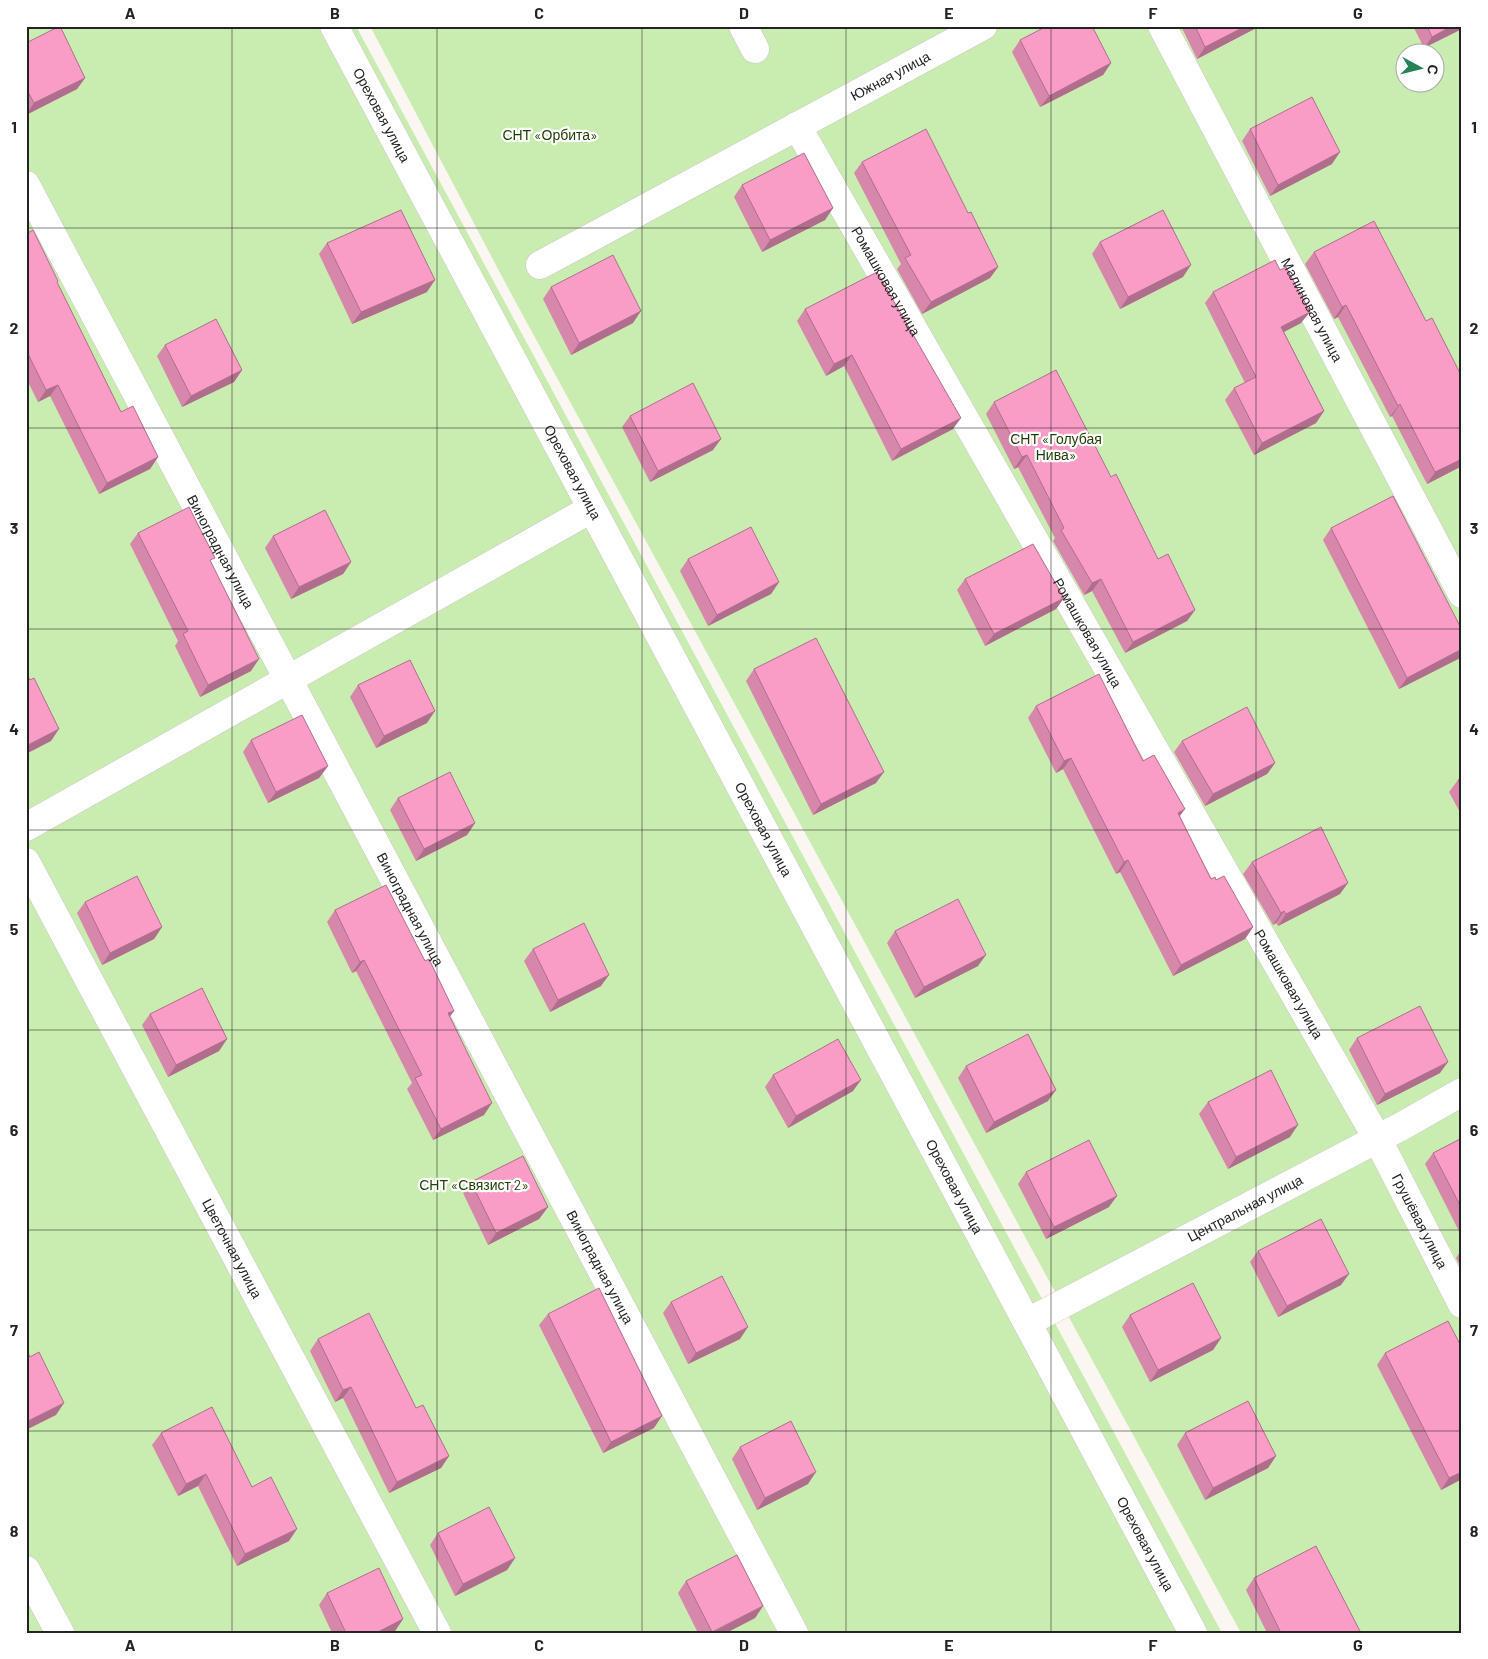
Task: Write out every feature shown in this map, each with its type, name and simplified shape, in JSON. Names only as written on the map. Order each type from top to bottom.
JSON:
[{"type":"street","name":"Ореховая улица","points":[[334,26],[1193,1633]]},
{"type":"street","name":"Южная улица","points":[[540,265],[983,26]]},
{"type":"street","name":"Малиновая улица","points":[[1162,26],[1462,594]]},
{"type":"street","name":"Ромашковая улица","points":[[797,126],[1377,1138]]},
{"type":"street","name":"Виноградная улица","points":[[26,185],[794,1633]]},
{"type":"street","points":[[26,826],[591,509]]},
{"type":"street","name":"Цветочная улица","points":[[26,862],[437,1633]]},
{"type":"street","name":"Центральная улица","points":[[1028,1322],[1462,1092]]},
{"type":"street","name":"Грушёвая улица","points":[[1377,1138],[1462,1304]]},
{"type":"street","points":[[26,1570],[60,1633]]},
{"type":"green space","name":"СНТ «Связист 2»","points":[[26,26],[356,26],[1222,1633],[26,1633]]},
{"type":"green space","name":"СНТ «Голубая Нива»","points":[[370,26],[1462,26],[1462,1633],[1241,1633],[508,288]]},
{"type":"building","points":[[60,26],[85,78],[34,103],[26,88],[26,43]]},
{"type":"building","points":[[1047,26],[1092,26],[1111,63],[1049,96],[1020,40]]},
{"type":"building","points":[[1195,26],[1246,26],[1205,47]]},
{"type":"building","points":[[1427,26],[1452,26],[1432,37]]},
{"type":"building","points":[[1312,97],[1340,152],[1278,185],[1250,129]]},
{"type":"building","points":[[926,129],[968,213],[971,212],[998,267],[931,302],[905,258],[911,255],[862,162]]},
{"type":"building","points":[[804,153],[833,208],[770,240],[742,185]]},
{"type":"building","points":[[401,210],[435,280],[361,312],[327,243]]},
{"type":"building","points":[[1163,210],[1191,265],[1128,297],[1100,242]]},
{"type":"building","points":[[1374,221],[1426,321],[1432,318],[1462,377],[1462,459],[1435,472],[1400,404],[1398,406],[1346,305],[1342,307],[1314,252]]},
{"type":"building","points":[[33,230],[121,412],[133,406],[158,457],[107,483],[58,385],[46,390],[26,350],[26,234]]},
{"type":"building","points":[[613,255],[641,311],[579,343],[551,287]]},
{"type":"building","points":[[1275,260],[1280,270],[1286,267],[1310,312],[1281,327],[1324,411],[1262,443],[1234,388],[1256,377],[1213,292]]},
{"type":"building","points":[[877,272],[961,418],[901,449],[852,355],[834,364],[805,309]]},
{"type":"building","points":[[216,319],[242,370],[191,396],[165,345]]},
{"type":"building","points":[[1056,370],[1111,477],[1116,474],[1158,559],[1168,554],[1195,610],[1133,642],[1101,579],[1092,583],[1061,530],[1064,528],[1027,455],[1022,457],[994,402]]},
{"type":"building","points":[[693,383],[721,439],[658,471],[630,416]]},
{"type":"building","points":[[1393,496],[1462,630],[1462,649],[1407,678],[1331,528]]},
{"type":"building","points":[[189,507],[215,558],[210,560],[259,659],[208,685],[183,634],[188,631],[138,533]]},
{"type":"building","points":[[325,510],[351,562],[299,587],[273,536]]},
{"type":"building","points":[[751,527],[779,582],[717,615],[688,559]]},
{"type":"building","points":[[1033,544],[1064,598],[994,634],[965,579]]},
{"type":"building","points":[[816,638],[884,772],[821,804],[754,669]]},
{"type":"building","points":[[410,660],[435,711],[384,736],[358,685]]},
{"type":"building","points":[[26,673],[30,680],[34,678],[59,729],[26,746]]},
{"type":"building","points":[[1099,674],[1143,761],[1154,755],[1185,809],[1178,813],[1211,879],[1215,877],[1216,880],[1224,876],[1253,927],[1181,965],[1128,860],[1124,862],[1071,758],[1064,761],[1036,706]]},
{"type":"building","points":[[1247,707],[1275,763],[1213,794],[1182,741]]},
{"type":"building","points":[[302,715],[328,766],[276,792],[251,740]]},
{"type":"building","points":[[450,772],[475,823],[424,849],[398,798]]},
{"type":"building","points":[[1462,778],[1462,788],[1458,780]]},
{"type":"building","points":[[1321,827],[1348,883],[1286,914],[1284,911],[1281,913],[1252,862]]},
{"type":"building","points":[[137,876],[162,927],[110,953],[85,902]]},
{"type":"building","points":[[386,885],[425,961],[429,959],[454,1011],[448,1013],[492,1103],[441,1129],[415,1078],[422,1075],[364,960],[360,962],[335,910]]},
{"type":"building","points":[[958,899],[986,955],[924,987],[895,931]]},
{"type":"building","points":[[584,923],[609,975],[558,1000],[533,949]]},
{"type":"building","points":[[202,988],[227,1039],[176,1065],[150,1014]]},
{"type":"building","points":[[1420,1006],[1448,1062],[1385,1094],[1357,1038]]},
{"type":"building","points":[[1028,1034],[1056,1090],[994,1122],[966,1066]]},
{"type":"building","points":[[838,1039],[861,1080],[796,1116],[773,1075]]},
{"type":"building","points":[[1271,1070],[1298,1125],[1236,1157],[1208,1102]]},
{"type":"building","points":[[1462,1138],[1462,1209],[1433,1153]]},
{"type":"building","points":[[1089,1140],[1117,1196],[1054,1227],[1026,1172]]},
{"type":"building","points":[[523,1156],[548,1207],[496,1233],[471,1182]]},
{"type":"building","points":[[1321,1219],[1349,1274],[1287,1306],[1258,1251]]},
{"type":"building","points":[[722,1276],[748,1327],[696,1353],[671,1302]]},
{"type":"building","points":[[1193,1283],[1221,1338],[1158,1370],[1130,1315]]},
{"type":"building","points":[[599,1288],[662,1416],[611,1442],[548,1314]]},
{"type":"building","points":[[369,1313],[416,1408],[423,1405],[449,1456],[397,1482],[351,1387],[343,1390],[318,1339]]},
{"type":"building","points":[[1448,1321],[1462,1348],[1462,1472],[1449,1478],[1385,1353]]},
{"type":"building","points":[[26,1349],[30,1357],[39,1352],[64,1403],[26,1422]]},
{"type":"building","points":[[1248,1401],[1276,1456],[1213,1488],[1185,1433]]},
{"type":"building","points":[[212,1407],[252,1487],[271,1477],[297,1529],[245,1554],[206,1474],[186,1484],[161,1433]]},
{"type":"building","points":[[791,1421],[816,1472],[765,1498],[740,1447]]},
{"type":"building","points":[[489,1507],[515,1558],[463,1584],[438,1533]]},
{"type":"building","points":[[1316,1546],[1361,1633],[1287,1633],[1286,1631],[1281,1633],[1254,1578]]},
{"type":"building","points":[[737,1555],[763,1606],[712,1632],[686,1581]]},
{"type":"building","points":[[379,1568],[403,1619],[376,1633],[346,1633],[327,1593]]},
{"type":"park label","name":"СНТ «Орбита»","points":[[550,135]]}]
